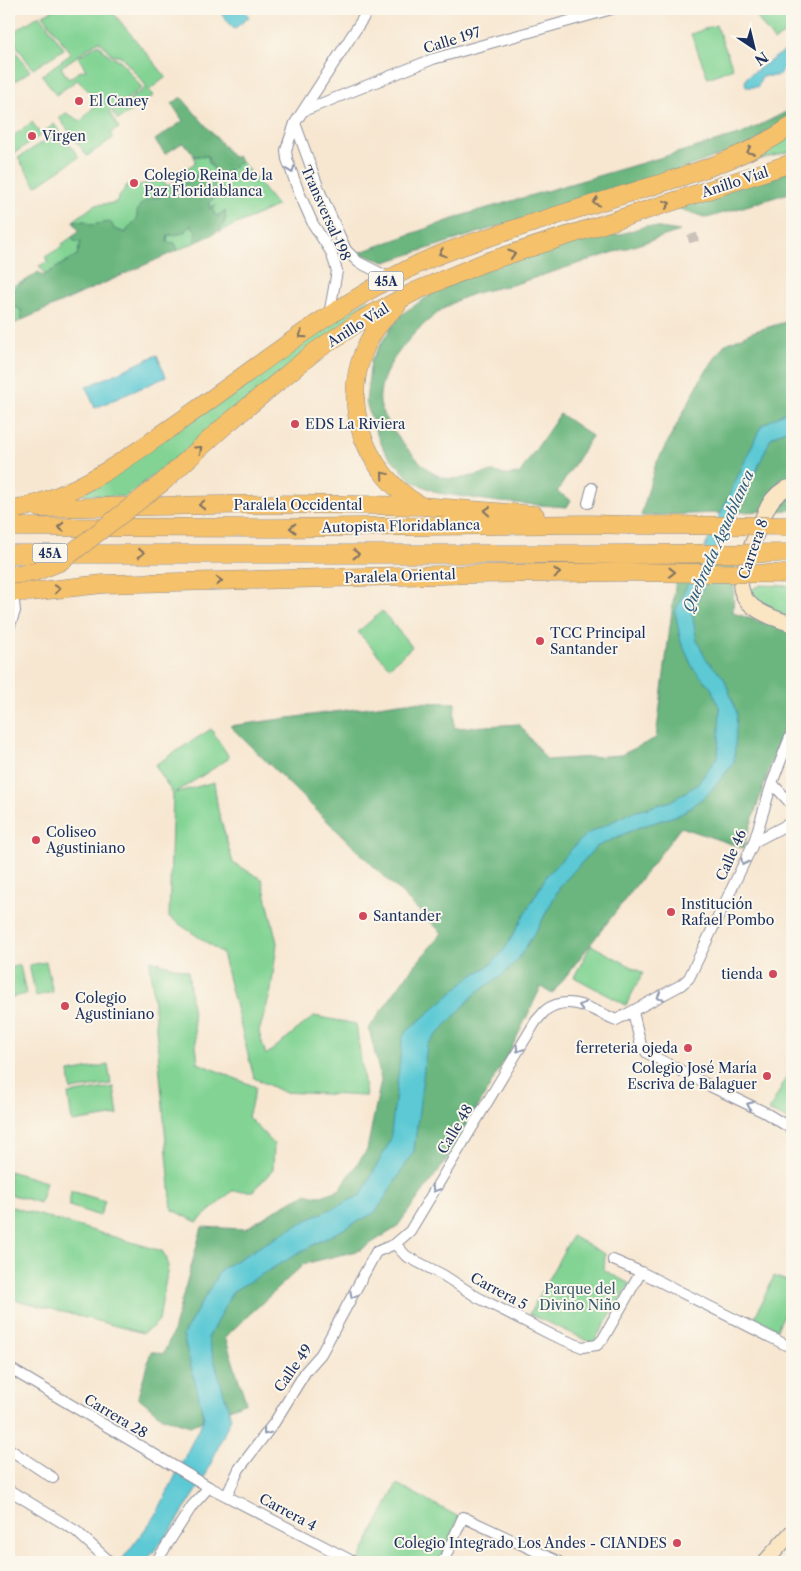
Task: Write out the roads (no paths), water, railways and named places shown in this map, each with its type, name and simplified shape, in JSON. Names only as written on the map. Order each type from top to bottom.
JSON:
[{"type":"highway","name":"Anillo Víal","points":[[13,509],[40,504],[70,491],[115,467],[328,316],[390,278],[455,248],[579,207],[650,187],[726,162],[761,146],[792,126]]},
{"type":"highway","name":"Anillo Víal","points":[[10,587],[35,572],[60,562],[163,482],[221,429],[314,353],[363,319],[416,291],[483,263],[792,163]]},
{"type":"highway","points":[[416,291],[404,299],[389,314],[368,343],[360,366],[356,399],[360,432],[374,462],[394,487],[421,506]]},
{"type":"highway","name":"Paralela Occidental","points":[[13,509],[274,504],[421,506],[522,513],[587,524]]},
{"type":"highway","name":"Autopista Floridablanca","points":[[9,527],[277,528],[587,524],[792,526]]},
{"type":"highway","name":"Autopista Floridablanca","points":[[9,554],[792,553]]},
{"type":"highway","points":[[477,574],[568,554]]},
{"type":"highway","name":"Paralela Oriental","points":[[10,587],[30,592],[103,584],[477,574],[623,572],[792,574]]},
{"type":"main road","name":"Carrera 8","points":[[792,487],[787,488],[772,500],[743,569],[741,588],[746,599],[753,607],[772,617],[792,624]]},
{"type":"main road","points":[[766,1562],[792,1532]]},
{"type":"street","name":"Transversal 198","points":[[328,316],[337,271],[331,252],[313,224],[298,190],[287,159],[286,150],[295,123],[369,9]]},
{"type":"street","name":"Calle 197","points":[[303,111],[433,59],[612,9]]},
{"type":"street","name":"Transversal 198","points":[[295,123],[320,192],[346,250],[358,262],[390,278]]},
{"type":"street","points":[[588,503],[592,488]]},
{"type":"street","points":[[9,628],[15,611],[10,587]]},
{"type":"street","name":"Calle 46","points":[[547,1010],[568,1002],[581,1004],[616,1020],[681,985],[688,978],[754,842],[772,783],[792,732]]},
{"type":"street","points":[[772,783],[792,805]]},
{"type":"street","points":[[754,842],[792,822]]},
{"type":"street","name":"Calle 48","points":[[376,1252],[395,1244],[410,1231],[536,1021],[547,1010]]},
{"type":"street","points":[[633,1012],[641,1045],[647,1053],[764,1112],[792,1129]]},
{"type":"street","name":"Carrera 5","points":[[395,1244],[406,1256],[443,1275],[477,1297],[552,1335],[582,1347],[597,1346],[603,1339],[641,1272]]},
{"type":"street","name":"Calle 49","points":[[227,1496],[239,1469],[274,1423],[306,1371],[321,1354],[376,1252]]},
{"type":"street","points":[[612,1260],[641,1272],[792,1348]]},
{"type":"street","name":"Carrera 28","points":[[9,1368],[207,1485]]},
{"type":"street","points":[[9,1449],[53,1478]]},
{"type":"street","points":[[156,1562],[207,1485]]},
{"type":"street","name":"Carrera 4","points":[[207,1485],[354,1562]]},
{"type":"street","points":[[9,1490],[76,1531],[110,1562]]},
{"type":"street","points":[[444,1562],[463,1517],[559,1562]]},
{"type":"water","points":[[218,9],[243,9],[249,17],[234,29]]},
{"type":"water","points":[[792,46],[792,67],[783,68],[778,76],[762,76],[758,87],[746,87],[747,77]]},
{"type":"water","points":[[157,355],[166,377],[95,408],[86,387]]},
{"type":"water","name":"Quebrada Aguablanca","points":[[792,408],[792,426],[771,438],[692,613],[697,641],[706,659],[724,678],[737,713],[734,763],[708,794],[681,814],[637,828],[596,847],[561,885],[519,958],[502,976],[478,991],[427,1045],[414,1151],[376,1212],[313,1245],[233,1291],[208,1338],[231,1418],[203,1481],[172,1529],[145,1562],[120,1562],[156,1515],[204,1418],[183,1335],[221,1269],[301,1223],[361,1195],[390,1141],[403,1035],[470,977],[490,965],[505,949],[547,875],[585,835],[630,813],[671,801],[697,785],[718,756],[720,709],[711,688],[693,668],[681,642],[675,612],[761,426]]},
{"type":"tunnel","points":[[692,234],[694,242]]},
{"type":"place","name":"El Caney","points":[[79,101]]},
{"type":"place","name":"Virgen","points":[[32,136]]},
{"type":"place","name":"Colegio Reina de la Paz Floridablanca","points":[[134,183]]},
{"type":"place","name":"EDS La Riviera","points":[[295,424]]},
{"type":"place","name":"TCC Principal Santander","points":[[540,641]]},
{"type":"place","name":"Coliseo Agustiniano","points":[[36,840]]},
{"type":"place","name":"Institución Rafael Pombo","points":[[671,912]]},
{"type":"place","name":"Santander","points":[[363,916]]},
{"type":"place","name":"tienda","points":[[773,974]]},
{"type":"place","name":"Colegio Agustiniano","points":[[65,1006]]},
{"type":"place","name":"ferreteria ojeda","points":[[688,1048]]},
{"type":"place","name":"Colegio José María Escriva de Balaguer","points":[[767,1076]]},
{"type":"place","name":"Colegio Integrado Los Andes - CIANDES","points":[[677,1543]]},
{"type":"park label","name":"Parque del Divino Niño","points":[[580,1298]]}]
